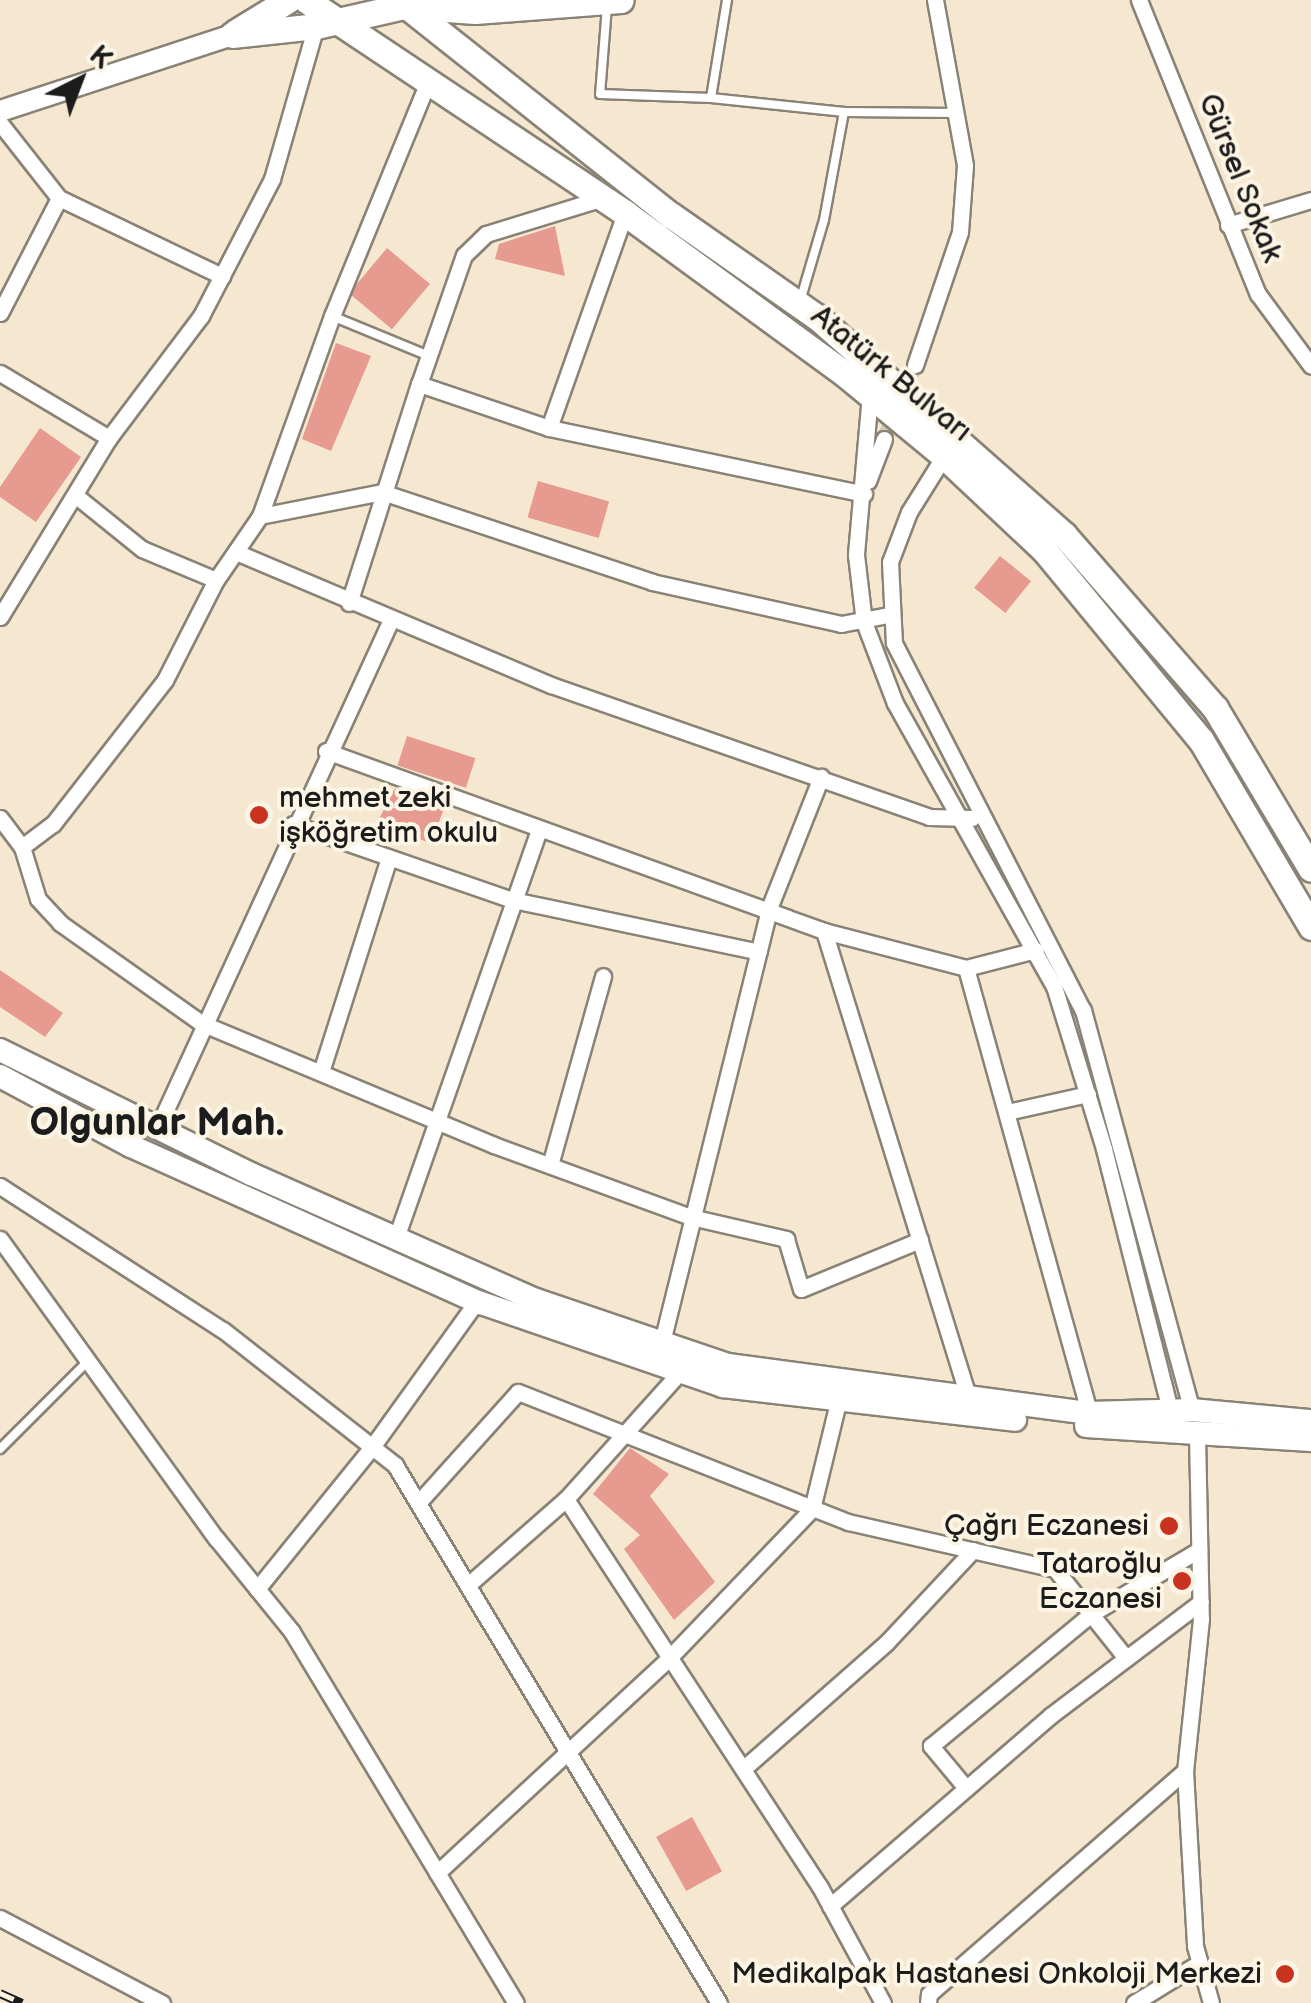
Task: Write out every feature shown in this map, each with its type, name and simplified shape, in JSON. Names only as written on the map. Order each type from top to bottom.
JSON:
[{"type":"main road","points":[[232,35],[288,0]]},
{"type":"main road","points":[[346,22],[402,3],[475,11],[621,0]]},
{"type":"main road","name":"Atatürk Bulvarı","points":[[402,3],[672,216],[798,305],[894,380],[1064,535],[1215,708],[1311,869]]},
{"type":"main road","points":[[232,35],[313,9]]},
{"type":"main road","name":"Atatürk Bulvarı","points":[[313,9],[346,22],[614,205],[870,393],[944,456],[1045,551],[1201,740],[1311,926]]},
{"type":"main road","points":[[0,1050],[157,1129],[536,1300],[728,1365],[1089,1414],[1181,1410],[1311,1421]]},
{"type":"main road","points":[[0,1076],[130,1146],[476,1301],[722,1386],[838,1402],[1196,1435],[1311,1440]]},
{"type":"street","points":[[915,365],[960,232],[965,165],[935,0]]},
{"type":"street","name":"Gürsel Sokak","points":[[1139,0],[1258,294],[1311,366]]},
{"type":"street","points":[[0,617],[109,438],[201,316],[272,179],[313,9]]},
{"type":"street","points":[[0,112],[232,35]]},
{"type":"street","points":[[22,847],[53,824],[165,680],[216,580],[260,516],[332,316],[430,79]]},
{"type":"street","points":[[0,123],[59,198],[222,276]]},
{"type":"street","points":[[0,314],[59,198]]},
{"type":"street","points":[[1228,225],[1311,200]]},
{"type":"street","points":[[349,603],[382,492],[464,254],[486,234],[614,205],[549,428]]},
{"type":"street","points":[[0,372],[109,438]]},
{"type":"street","points":[[419,384],[549,428],[864,494]]},
{"type":"street","points":[[870,393],[856,555],[864,622],[895,702],[1036,950],[1088,1094],[1181,1410]]},
{"type":"street","points":[[864,494],[884,439]]},
{"type":"street","points":[[944,456],[897,537],[888,615],[910,678],[1083,1010],[1181,1410]]},
{"type":"street","points":[[260,516],[382,492],[652,582],[841,624],[888,615]]},
{"type":"street","points":[[75,495],[142,549],[216,580]]},
{"type":"street","points":[[236,552],[390,622],[930,817],[962,820],[982,816]]},
{"type":"street","points":[[157,1129],[201,1023],[326,751],[390,622]]},
{"type":"street","points":[[326,751],[770,906],[824,931],[966,968],[1036,950]]},
{"type":"street","points":[[662,1342],[770,906],[820,777]]},
{"type":"street","points":[[0,818],[22,847],[38,898],[60,924],[201,1023],[550,1166],[691,1217],[786,1240],[801,1288],[920,1240]]},
{"type":"street","points":[[293,824],[513,900],[758,952]]},
{"type":"street","points":[[396,1238],[539,828]]},
{"type":"street","points":[[321,1072],[389,858]]},
{"type":"street","points":[[824,931],[968,1399]]},
{"type":"street","points":[[966,968],[1089,1414]]},
{"type":"street","points":[[550,1166],[603,976]]},
{"type":"street","points":[[1006,1112],[1088,1094]]},
{"type":"street","points":[[0,1186],[223,1330],[395,1465],[719,2003]]},
{"type":"street","points":[[0,1239],[292,1632],[516,2003]]},
{"type":"street","points":[[257,1589],[372,1447],[476,1301]]},
{"type":"street","points":[[468,1585],[566,1498],[680,1372]]},
{"type":"street","points":[[418,1503],[518,1392],[812,1509],[1055,1569],[1126,1658]]},
{"type":"street","points":[[437,1873],[670,1657],[812,1509],[838,1402]]},
{"type":"street","points":[[1196,1435],[1201,1602],[1185,1771],[1200,1963],[1211,2003]]},
{"type":"street","points":[[566,1498],[830,1906],[883,2003]]},
{"type":"street","points":[[743,1769],[887,1642],[972,1550]]},
{"type":"street","points":[[966,1788],[931,1746],[1090,1614],[1199,1550]]},
{"type":"street","points":[[830,1906],[966,1788],[1201,1602]]},
{"type":"street","points":[[928,2003],[942,1983],[1185,1771]]},
{"type":"street","points":[[0,1918],[162,2003]]},
{"type":"street","points":[[1134,2003],[1200,1963]]},
{"type":"lane","points":[[711,98],[726,0]]},
{"type":"lane","points":[[608,1],[600,94],[711,98],[844,112],[957,113]]},
{"type":"lane","points":[[798,305],[824,220],[844,112]]},
{"type":"lane","points":[[332,316],[428,356]]},
{"type":"lane","points":[[0,1449],[88,1361]]},
{"type":"building","points":[[555,226],[565,276],[495,259],[499,244]]},
{"type":"building","points":[[387,248],[430,284],[392,329],[349,293]]},
{"type":"building","points":[[336,343],[371,356],[331,451],[302,439]]},
{"type":"building","points":[[40,428],[81,457],[36,522],[0,497],[0,487]]},
{"type":"building","points":[[538,481],[609,501],[599,538],[528,518]]},
{"type":"building","points":[[1000,556],[1031,581],[1005,613],[974,588]]},
{"type":"building","points":[[407,736],[475,758],[466,788],[397,765]]},
{"type":"building","points":[[395,788],[445,806],[431,843],[376,825]]},
{"type":"building","points":[[0,970],[63,1013],[45,1037],[0,1007]]},
{"type":"building","points":[[630,1448],[669,1474],[650,1496],[715,1582],[674,1620],[624,1549],[640,1535],[593,1494]]},
{"type":"building","points":[[692,1817],[722,1871],[686,1891],[656,1837]]},
{"type":"tunnel","points":[[884,439],[915,365]]},
{"type":"railway","points":[[0,1993],[22,2003]]},
{"type":"place","name":"mehmet zeki işköğretim okulu","points":[[259,815]]},
{"type":"place","name":"Çağrı Eczanesi","points":[[1169,1526]]},
{"type":"place","name":"Tataroğlu Eczanesi","points":[[1182,1581]]},
{"type":"place","name":"Medikalpak Hastanesi Onkoloji Merkezi","points":[[1285,1974]]},
{"type":"district","name":"Olgunlar Mah.","points":[[157,1123]]}]
